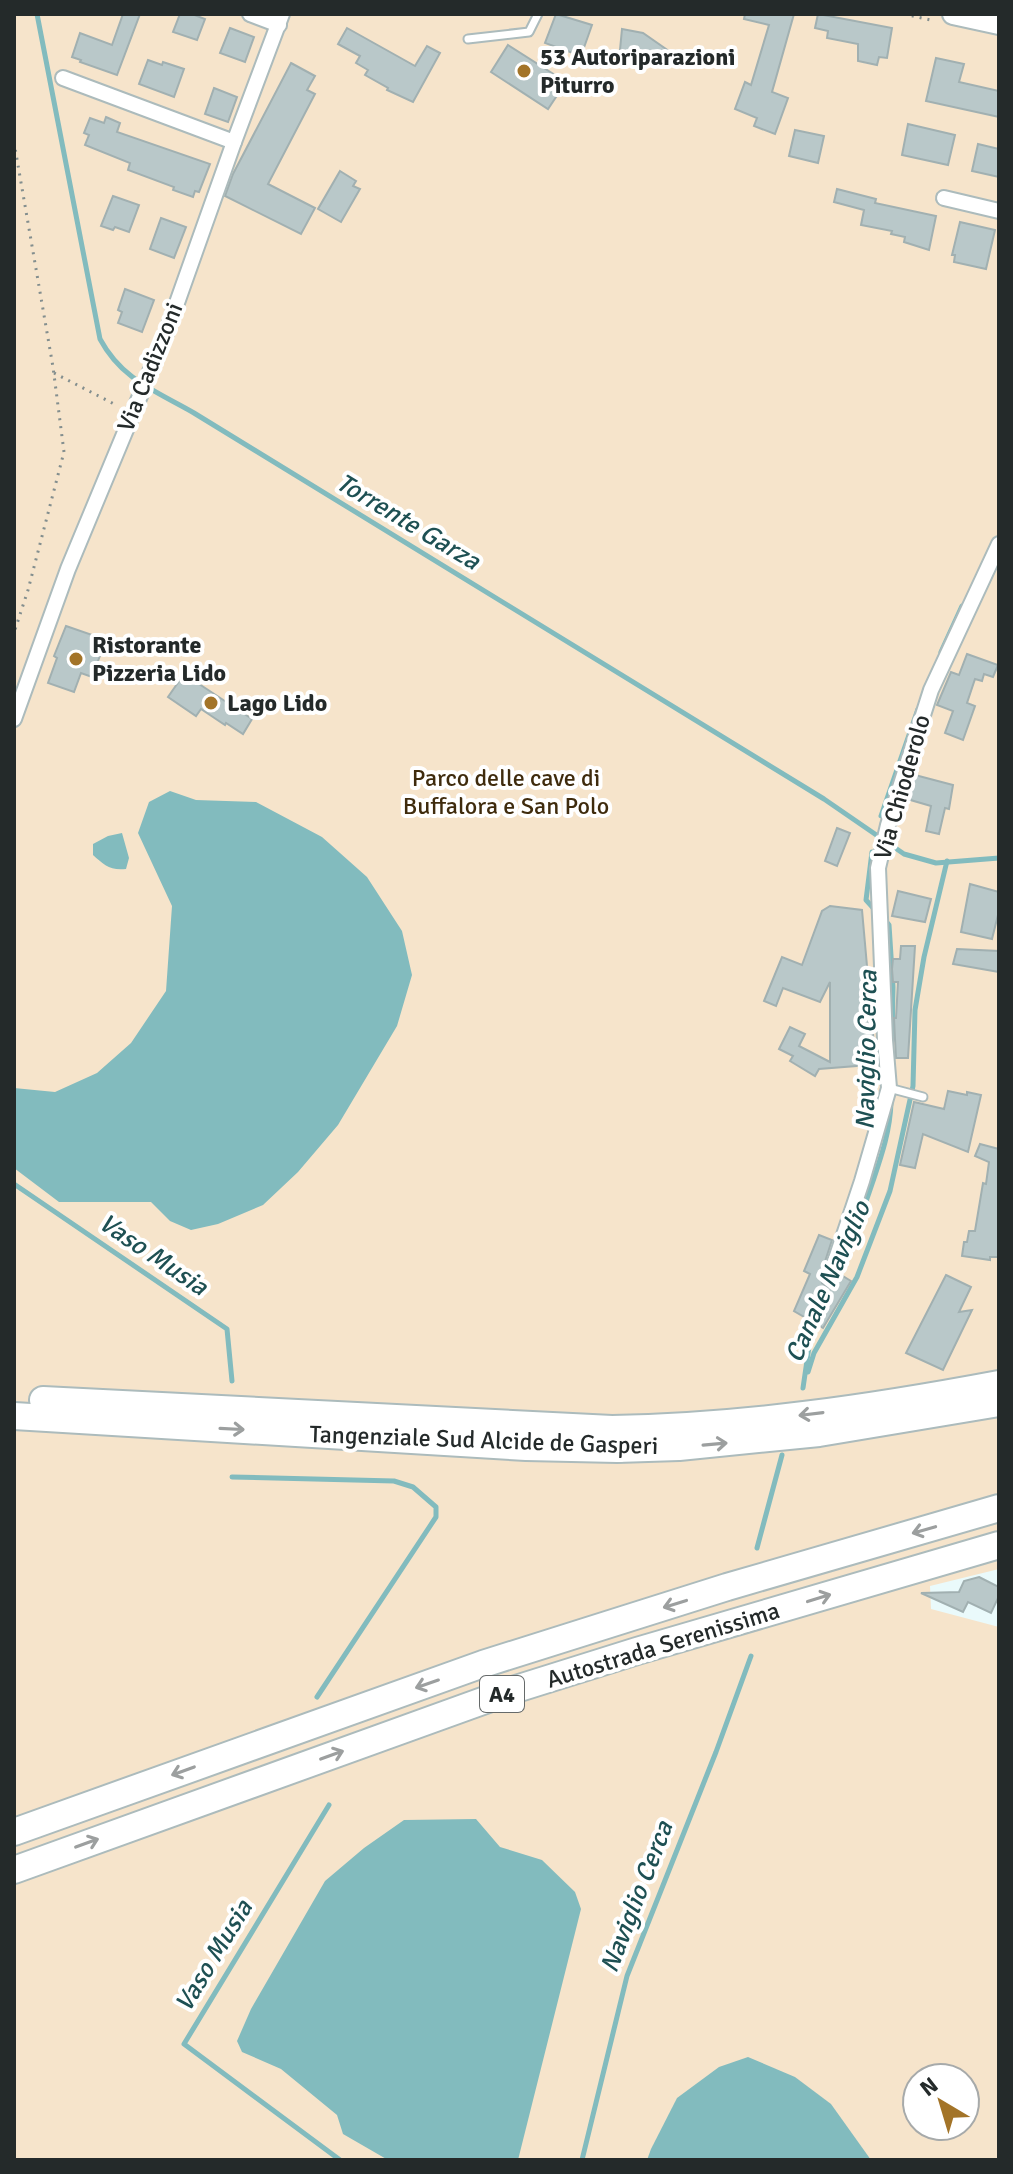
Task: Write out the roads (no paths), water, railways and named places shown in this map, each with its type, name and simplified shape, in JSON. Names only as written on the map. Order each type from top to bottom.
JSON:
[{"type":"highway","name":"Tangenziale Sud Alcide de Gasperi","points":[[14,1398],[628,1429],[675,1428],[815,1414],[999,1384]]},
{"type":"highway","name":"Tangenziale Sud Alcide de Gasperi","points":[[14,1416],[526,1447],[617,1449],[679,1447],[819,1433],[999,1403]]},
{"type":"highway","name":"Autostrada Serenissima","points":[[14,1832],[483,1664],[727,1587],[999,1508]]},
{"type":"highway","name":"Autostrada Serenissima","points":[[14,1870],[516,1689],[999,1545]]},
{"type":"main road","points":[[963,15],[999,24]]},
{"type":"street","points":[[250,14],[280,19]]},
{"type":"street","name":"Via Cadizzoni","points":[[14,719],[68,569],[167,331],[280,19]]},
{"type":"street","points":[[63,78],[234,142]]},
{"type":"street","points":[[944,198],[999,211]]},
{"type":"street","name":"Via Chioderolo","points":[[830,1277],[889,1088],[878,868],[888,825],[931,690],[999,544]]},
{"type":"lane","points":[[468,39],[529,32],[538,14]]},
{"type":"lane","points":[[889,1088],[923,1097]]},
{"type":"water","points":[[170,791],[196,800],[256,802],[322,837],[367,877],[402,931],[412,975],[397,1026],[338,1125],[298,1172],[263,1205],[218,1224],[191,1230],[170,1221],[151,1202],[59,1202],[14,1168],[14,1088],[55,1092],[97,1073],[131,1043],[166,991],[172,906],[138,833],[149,802]]},
{"type":"water","points":[[122,833],[129,858],[126,869],[111,868],[93,855],[93,844]]},
{"type":"water","points":[[476,1819],[500,1847],[542,1860],[575,1892],[581,1909],[518,2160],[388,2160],[343,2134],[337,2115],[281,2069],[242,2052],[237,2041],[251,2009],[325,1881],[404,1820]]},
{"type":"water","points":[[748,2057],[795,2077],[831,2104],[871,2160],[647,2160],[677,2098],[719,2067]]},
{"type":"waterway","name":"Torrente Garza","points":[[37,14],[100,339],[129,375],[824,799],[904,854],[936,863],[999,858]]},
{"type":"waterway","name":"Naviglio Cerca","points":[[941,652],[962,606]]},
{"type":"waterway","name":"Naviglio Cerca","points":[[881,816],[918,709]]},
{"type":"waterway","name":"Naviglio Cerca","points":[[872,852],[866,900],[876,911]]},
{"type":"waterway","name":"Canale Naviglio","points":[[808,1372],[814,1353],[857,1277],[890,1191],[913,1086],[915,1010],[924,957],[947,861]]},
{"type":"waterway","name":"Naviglio Cerca","points":[[883,918],[889,925],[892,1041]]},
{"type":"waterway","name":"Naviglio Cerca","points":[[831,1291],[879,1164],[891,1103]]},
{"type":"waterway","name":"Vaso Musia","points":[[14,1184],[227,1329],[232,1381]]},
{"type":"waterway","name":"Naviglio Cerca","points":[[803,1388],[811,1333],[818,1318]]},
{"type":"waterway","name":"Naviglio Cerca","points":[[757,1548],[782,1455]]},
{"type":"waterway","name":"Vaso Musia","points":[[232,1477],[394,1481],[413,1487],[436,1507],[436,1517],[317,1697]]},
{"type":"waterway","name":"Naviglio Cerca","points":[[582,2160],[627,1976],[751,1656]]},
{"type":"waterway","name":"Vaso Musia","points":[[329,1805],[184,2044],[340,2160]]},
{"type":"place","name":"53 Autoriparazioni Piturro","points":[[524,71]]},
{"type":"place","name":"Ristorante Pizzeria Lido","points":[[76,659]]},
{"type":"place","name":"Lago Lido","points":[[211,703]]},
{"type":"park label","name":"Parco delle cave di Buffalora e San Polo","points":[[506,792]]}]
